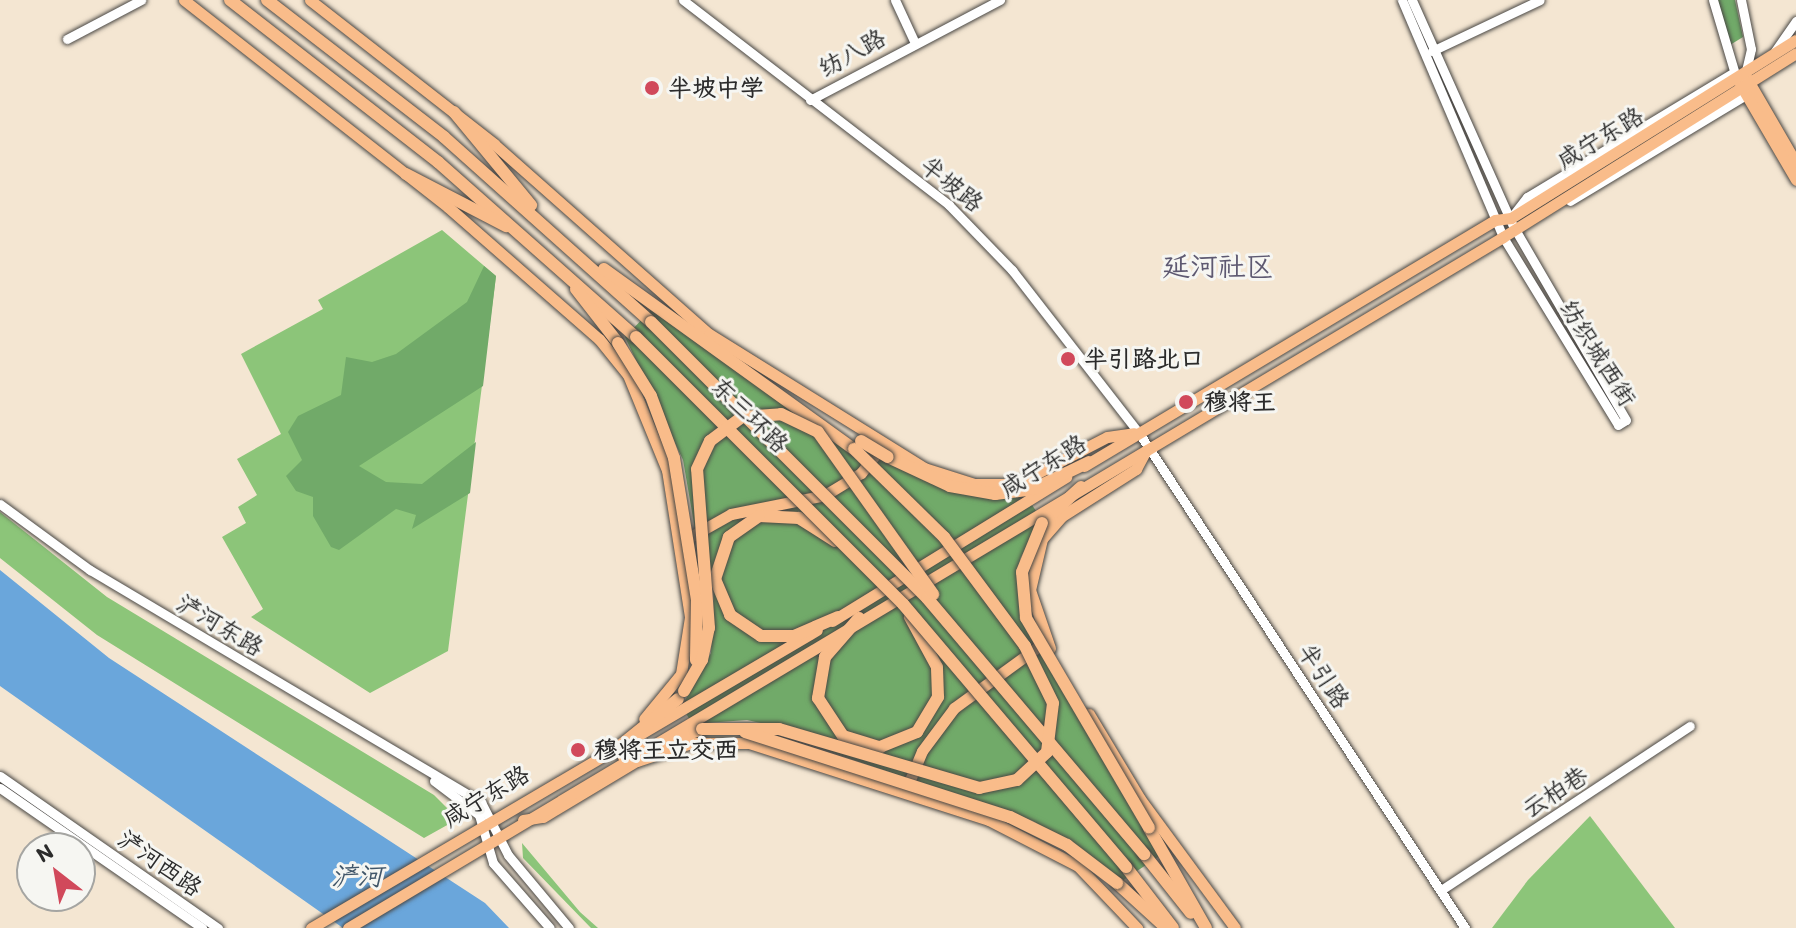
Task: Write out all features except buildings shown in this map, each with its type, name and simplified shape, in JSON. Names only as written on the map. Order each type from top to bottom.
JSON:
[{"type":"highway","name":"东三环路","points":[[230,0],[519,232],[636,337],[903,604],[1126,867],[1173,928]]},
{"type":"highway","name":"东三环路","points":[[267,0],[542,220],[651,322],[962,636],[1205,928]]},
{"type":"highway","points":[[454,112],[542,220]]},
{"type":"highway","points":[[406,174],[519,232]]},
{"type":"highway","points":[[568,244],[858,445],[944,537],[1025,646],[1053,703],[1047,752],[1017,780],[979,788],[787,731],[702,729],[622,751]]},
{"type":"highway","points":[[551,259],[618,343],[656,408],[682,493],[699,623],[681,695]]},
{"type":"highway","points":[[622,751],[681,695],[702,660],[709,628],[699,464],[720,430],[756,413],[795,418],[827,442],[962,636]]},
{"type":"highway","points":[[858,445],[885,450],[941,483],[987,493],[1033,489],[1089,462]]},
{"type":"highway","points":[[1081,487],[1042,523],[1022,572],[1026,618],[1205,928]]},
{"type":"highway","points":[[838,617],[788,637],[749,631],[724,607],[715,579],[722,547],[746,522],[771,514],[799,518],[861,559]]},
{"type":"highway","points":[[859,618],[829,650],[817,687],[832,726],[873,747],[907,738],[933,711],[939,678],[903,604]]},
{"type":"highway","points":[[702,729],[762,736],[1010,817],[1067,845],[1117,883],[1167,928]]},
{"type":"main road","points":[[184,0],[406,174],[620,362],[662,450],[690,625],[683,668],[659,706],[596,757]]},
{"type":"main road","points":[[310,0],[454,112],[709,334],[885,450],[940,476],[995,485],[1033,480],[1107,437],[1139,433]]},
{"type":"main road","name":"咸宁东路","points":[[348,928],[469,853],[622,751],[1089,462],[1495,220],[1512,222],[1651,142],[1744,83],[1773,53],[1796,40]]},
{"type":"main road","name":"咸宁东路","points":[[311,928],[596,757],[622,751],[727,698],[1503,237],[1512,222],[1796,53]]},
{"type":"main road","points":[[1744,83],[1796,163]]},
{"type":"main road","points":[[1744,83],[1796,180]]},
{"type":"main road","points":[[1148,447],[1136,469],[1062,516],[1042,539],[1030,590],[1046,641],[1140,799],[1235,928]]},
{"type":"main road","points":[[679,544],[731,514],[825,495],[861,473],[885,450]]},
{"type":"main road","points":[[905,793],[922,751],[951,711],[1046,641]]},
{"type":"main road","points":[[518,820],[543,817],[637,761],[727,698]]},
{"type":"main road","points":[[637,761],[691,743],[739,742],[905,793],[1054,850],[1102,887],[1137,928]]},
{"type":"street","points":[[67,39],[141,0]]},
{"type":"street","name":"半坡路","points":[[683,0],[980,234],[1148,447]]},
{"type":"street","points":[[895,0],[914,41]]},
{"type":"street","name":"纺八路","points":[[810,100],[914,41],[1000,0]]},
{"type":"street","name":"纺织城西街","points":[[1402,0],[1503,237],[1618,425],[1626,420],[1512,222],[1432,51],[1412,0]]},
{"type":"street","points":[[1432,51],[1540,0]]},
{"type":"street","points":[[1713,0],[1744,83]]},
{"type":"street","points":[[1512,222],[1536,221],[1678,136],[1744,83],[1751,49],[1741,0]]},
{"type":"street","points":[[1773,53],[1796,21]]},
{"type":"street","points":[[1651,142],[1678,136]]},
{"type":"street","name":"半引路","points":[[1148,447],[1465,928]]},
{"type":"street","name":"浐河东路","points":[[0,504],[90,570],[425,773],[481,802],[499,871],[550,928]]},
{"type":"street","name":"云柏巷","points":[[1441,890],[1690,726]]},
{"type":"street","name":"浐河西路","points":[[0,776],[218,928]]},
{"type":"street","name":"浐河西路","points":[[0,788],[202,928]]},
{"type":"street","name":"浐河东路","points":[[492,838],[569,928]]},
{"type":"green space","points":[[1718,0],[1735,0],[1743,37],[1730,45]]},
{"type":"green space","points":[[442,230],[496,276],[448,651],[370,693],[251,617],[263,609],[222,537],[246,523],[238,507],[257,495],[237,459],[281,434],[241,354],[323,309],[318,300]]},
{"type":"green space","points":[[484,266],[496,276],[483,386],[359,466],[386,482],[422,484],[476,442],[470,493],[412,529],[416,515],[396,509],[339,550],[331,547],[313,516],[313,497],[296,491],[286,476],[302,460],[288,432],[298,416],[341,395],[346,357],[372,362],[396,354],[467,302]]},
{"type":"green space","points":[[651,310],[740,374],[861,446],[1025,495],[1041,518],[1020,559],[1019,601],[1161,855],[1122,881],[1033,821],[819,748],[822,737],[747,720],[692,724],[682,706],[711,653],[714,588],[705,587],[683,460],[625,337]]},
{"type":"green space","points":[[0,512],[107,597],[434,795],[458,819],[424,838],[97,635],[0,558]]},
{"type":"green space","points":[[1590,816],[1675,928],[1492,928],[1528,880]]},
{"type":"green space","points":[[522,843],[580,912],[598,928],[591,928],[523,858]]},
{"type":"water","name":"浐河","points":[[0,570],[109,658],[485,903],[509,928],[343,928],[0,686]]},
{"type":"place","name":"半坡中学","points":[[652,88]]},
{"type":"place","name":"半引路北口","points":[[1068,359]]},
{"type":"place","name":"穆将王","points":[[1186,402]]},
{"type":"place","name":"穆将王立交西","points":[[578,750]]},
{"type":"district","name":"延河社区","points":[[1218,266]]}]
